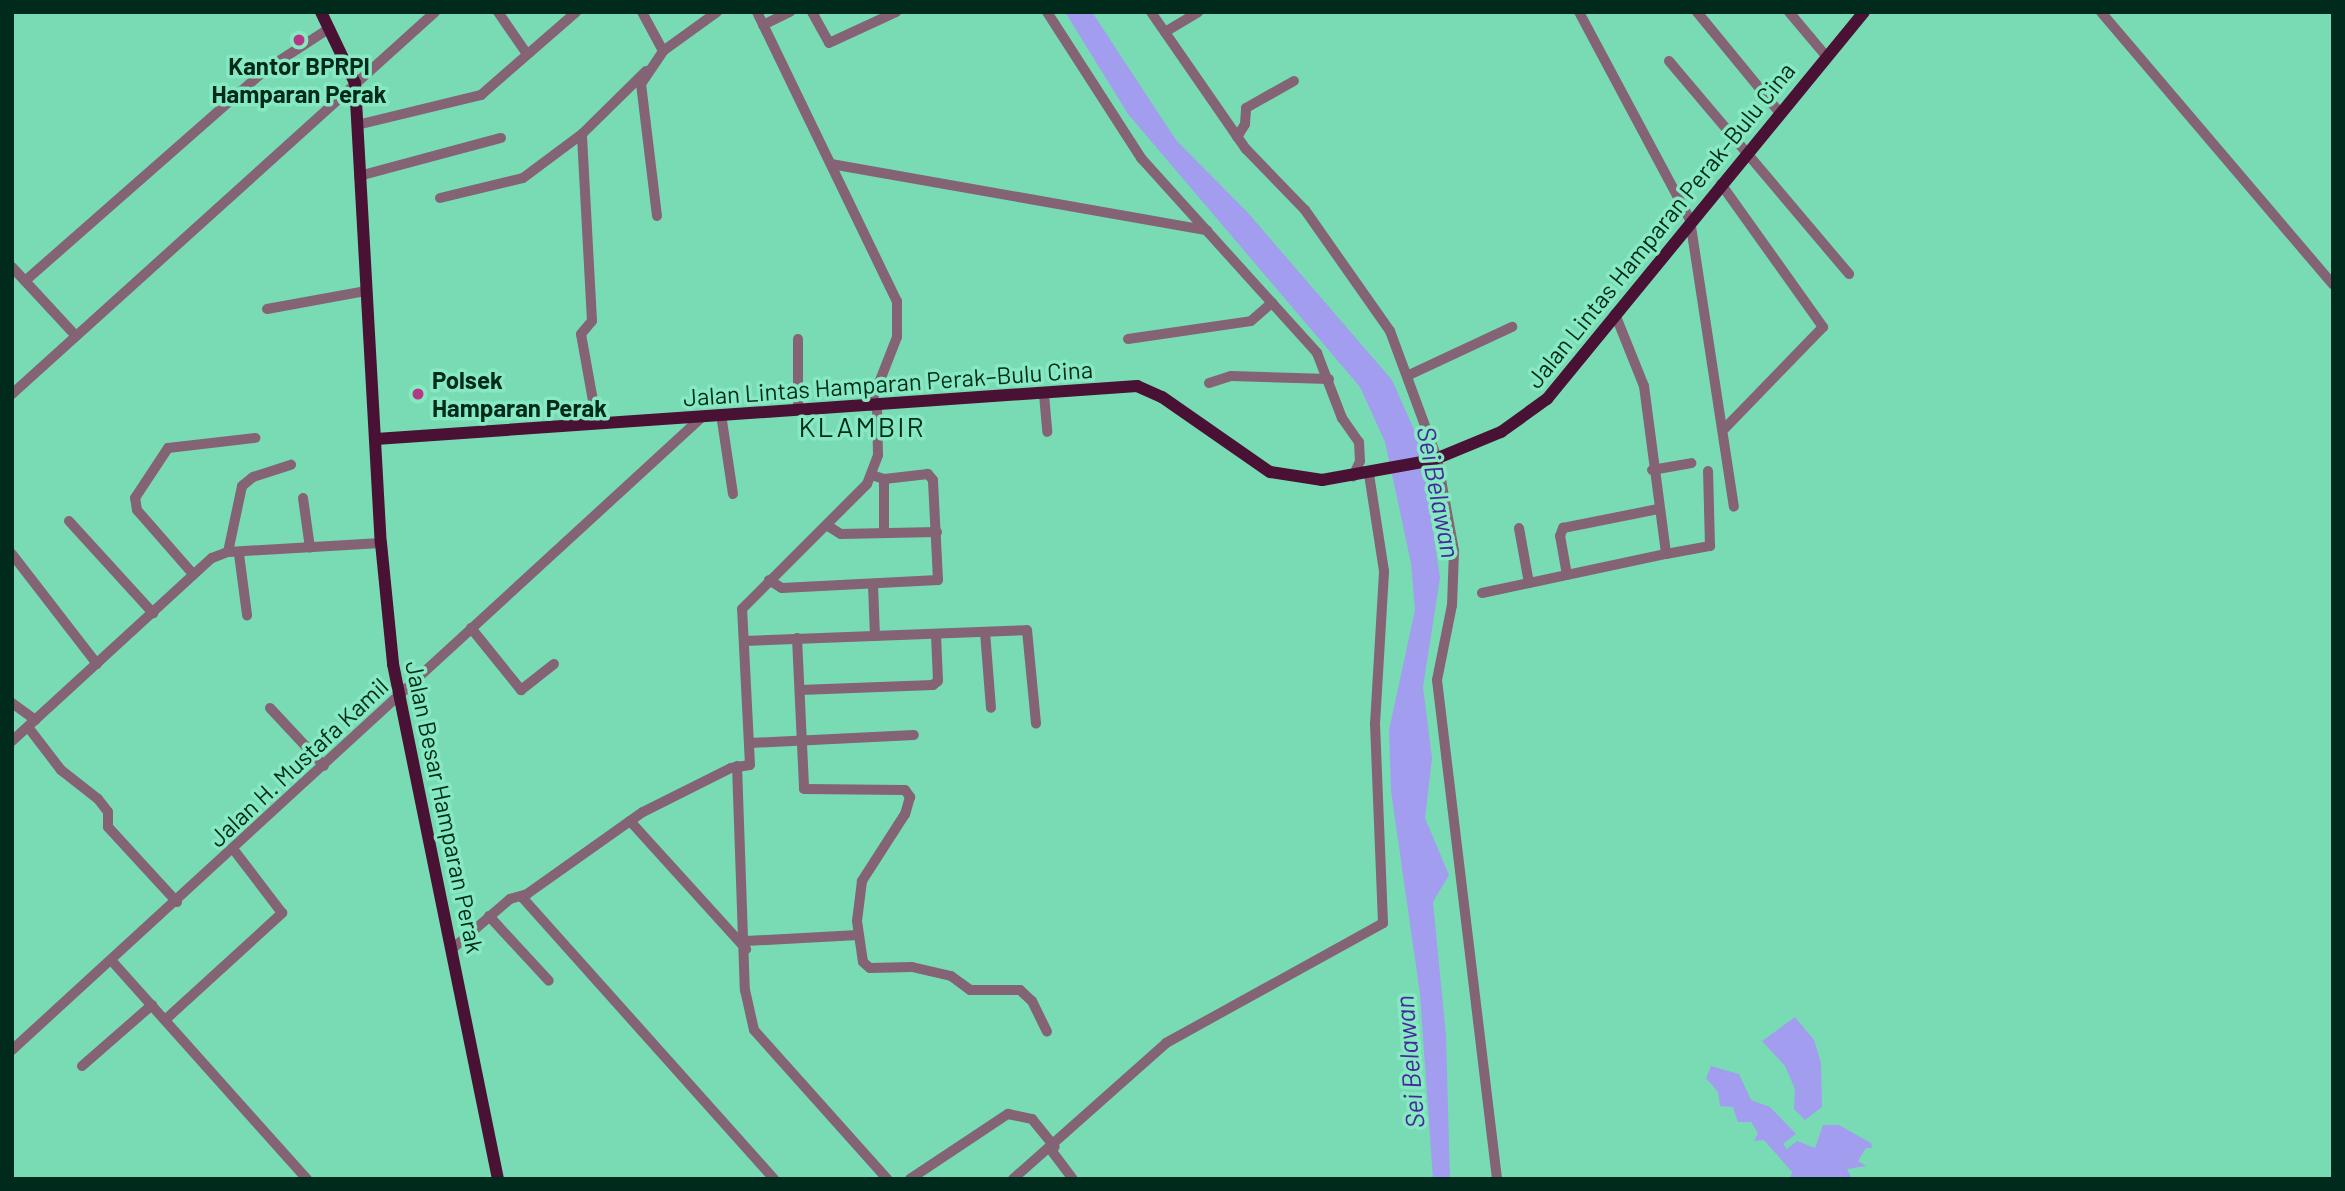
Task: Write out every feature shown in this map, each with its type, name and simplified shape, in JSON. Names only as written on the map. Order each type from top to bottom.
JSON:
[{"type":"main road","points":[[321,12],[355,83]]},
{"type":"main road","name":"Jalan Lintas Hamparan Perak–Bulu Cina","points":[[376,439],[721,414],[1145,388],[1263,471],[1308,480],[1353,477],[1435,459],[1502,432],[1537,407],[1862,13]]},
{"type":"main road","name":"Jalan Besar Hamparan Perak","points":[[355,83],[381,543],[399,697],[498,1179]]},
{"type":"street","points":[[12,394],[435,12]]},
{"type":"street","points":[[498,12],[527,54]]},
{"type":"street","points":[[356,125],[481,95],[576,12]]},
{"type":"street","points":[[642,12],[663,51]]},
{"type":"street","points":[[440,198],[523,178],[582,134],[663,51],[717,12]]},
{"type":"street","points":[[452,949],[489,916],[630,821],[737,766],[750,765],[742,609],[769,580],[828,526],[872,475],[878,455],[873,406],[897,337],[899,311],[757,12]]},
{"type":"street","points":[[763,25],[790,12]]},
{"type":"street","points":[[813,12],[829,43],[896,12]]},
{"type":"street","points":[[1047,12],[1141,158],[1309,342],[1329,379],[1342,418],[1359,442],[1360,461],[1353,477]]},
{"type":"street","points":[[1152,12],[1237,137],[1317,226],[1390,331],[1409,375],[1435,459],[1454,551],[1451,615],[1437,680],[1497,1179]]},
{"type":"street","points":[[1164,32],[1198,12]]},
{"type":"street","points":[[1578,12],[1690,220],[1719,419],[1725,428],[1734,508]]},
{"type":"street","points":[[1698,12],[1780,113]]},
{"type":"street","points":[[1789,12],[1826,56]]},
{"type":"street","points":[[2101,12],[2333,285]]},
{"type":"street","points":[[25,281],[265,70],[330,28]]},
{"type":"street","points":[[1669,61],[1750,151],[1849,274]]},
{"type":"street","points":[[646,71],[642,99],[657,216]]},
{"type":"street","points":[[1237,137],[1245,124],[1246,107],[1294,81]]},
{"type":"street","points":[[582,134],[592,321],[581,331],[597,424]]},
{"type":"street","points":[[359,176],[501,138]]},
{"type":"street","points":[[831,164],[1207,230]]},
{"type":"street","points":[[1721,184],[1823,327],[1725,428]]},
{"type":"street","points":[[12,267],[76,336]]},
{"type":"street","points":[[267,309],[366,290]]},
{"type":"street","points":[[1128,340],[1251,321],[1272,303]]},
{"type":"street","points":[[1615,314],[1644,386],[1652,470],[1666,554]]},
{"type":"street","points":[[1409,375],[1512,327]]},
{"type":"street","points":[[798,340],[798,409]]},
{"type":"street","points":[[1209,383],[1231,376],[1329,379]]},
{"type":"street","points":[[1044,394],[1047,432]]},
{"type":"street","points":[[721,414],[733,495]]},
{"type":"street","name":"Jalan H. Mustafa Kamil","points":[[13,1047],[177,902],[702,417]]},
{"type":"street","points":[[193,574],[137,510],[135,498],[168,448],[255,438]]},
{"type":"street","points":[[1652,470],[1691,463]]},
{"type":"street","points":[[247,615],[233,553],[242,486],[253,477],[291,465]]},
{"type":"street","points":[[1482,593],[1710,546],[1707,471]]},
{"type":"street","points":[[1013,1179],[1053,1148],[1166,1043],[1383,923],[1375,724],[1384,571],[1372,473]]},
{"type":"street","points":[[769,580],[782,588],[938,580],[937,532],[931,477],[884,479],[872,475]]},
{"type":"street","points":[[884,479],[884,533]]},
{"type":"street","points":[[303,498],[310,548]]},
{"type":"street","points":[[1567,575],[1560,536],[1563,528],[1658,509]]},
{"type":"street","points":[[69,521],[153,613]]},
{"type":"street","points":[[828,526],[839,534],[937,532]]},
{"type":"street","points":[[1519,528],[1529,583]]},
{"type":"street","points":[[12,741],[193,574],[233,553],[381,543]]},
{"type":"street","points":[[12,554],[97,664]]},
{"type":"street","points":[[873,585],[875,636]]},
{"type":"street","points":[[471,628],[521,690],[554,664]]},
{"type":"street","points":[[744,640],[1029,631],[1036,724]]},
{"type":"street","points":[[985,632],[991,708]]},
{"type":"street","points":[[800,690],[933,685],[938,681],[936,635]]},
{"type":"street","points":[[797,638],[804,789],[909,794],[905,814],[862,881],[858,935],[866,967],[925,969],[951,976],[970,990],[1020,990],[1032,1001],[1047,1032]]},
{"type":"street","points":[[12,703],[31,724],[61,770],[98,799],[108,812],[108,827],[177,902]]},
{"type":"street","points":[[270,708],[324,766]]},
{"type":"street","points":[[750,743],[914,735]]},
{"type":"street","points":[[737,766],[746,945],[745,990],[754,1030],[887,1179]]},
{"type":"street","points":[[630,821],[746,945]]},
{"type":"street","points":[[165,1020],[282,913],[233,850]]},
{"type":"street","points":[[521,896],[774,1179]]},
{"type":"street","points":[[489,916],[549,981]]},
{"type":"street","points":[[746,945],[858,935]]},
{"type":"street","points":[[111,960],[307,1179]]},
{"type":"street","points":[[82,1066],[152,1005]]},
{"type":"street","points":[[911,1179],[1008,1114],[1032,1119],[1073,1179]]},
{"type":"shaded area","name":"Sei Belawan","points":[[1065,12],[1092,12],[1176,140],[1249,214],[1392,380],[1420,443],[1440,578],[1423,687],[1432,758],[1425,818],[1449,875],[1433,902],[1446,1036],[1450,1179],[1433,1179],[1420,994],[1391,791],[1389,730],[1415,610],[1411,563],[1385,442],[1360,387],[1128,114]]},
{"type":"shaded area","points":[[1795,1017],[1814,1040],[1821,1063],[1822,1107],[1805,1120],[1794,1109],[1795,1089],[1785,1066],[1762,1041]]},
{"type":"shaded area","points":[[1711,1066],[1739,1074],[1751,1100],[1770,1107],[1796,1134],[1783,1144],[1787,1149],[1797,1141],[1815,1148],[1823,1125],[1839,1125],[1871,1143],[1872,1148],[1866,1148],[1858,1161],[1866,1166],[1847,1169],[1852,1179],[1790,1179],[1792,1172],[1764,1140],[1754,1141],[1758,1133],[1751,1122],[1738,1122],[1733,1107],[1720,1106],[1718,1092],[1706,1078]]},
{"type":"place","name":"Kantor BPRPI Hamparan Perak","points":[[299,40]]},
{"type":"place","name":"Polsek Hamparan Perak","points":[[418,394]]},
{"type":"district","name":"KLAMBIR","points":[[862,426]]}]
